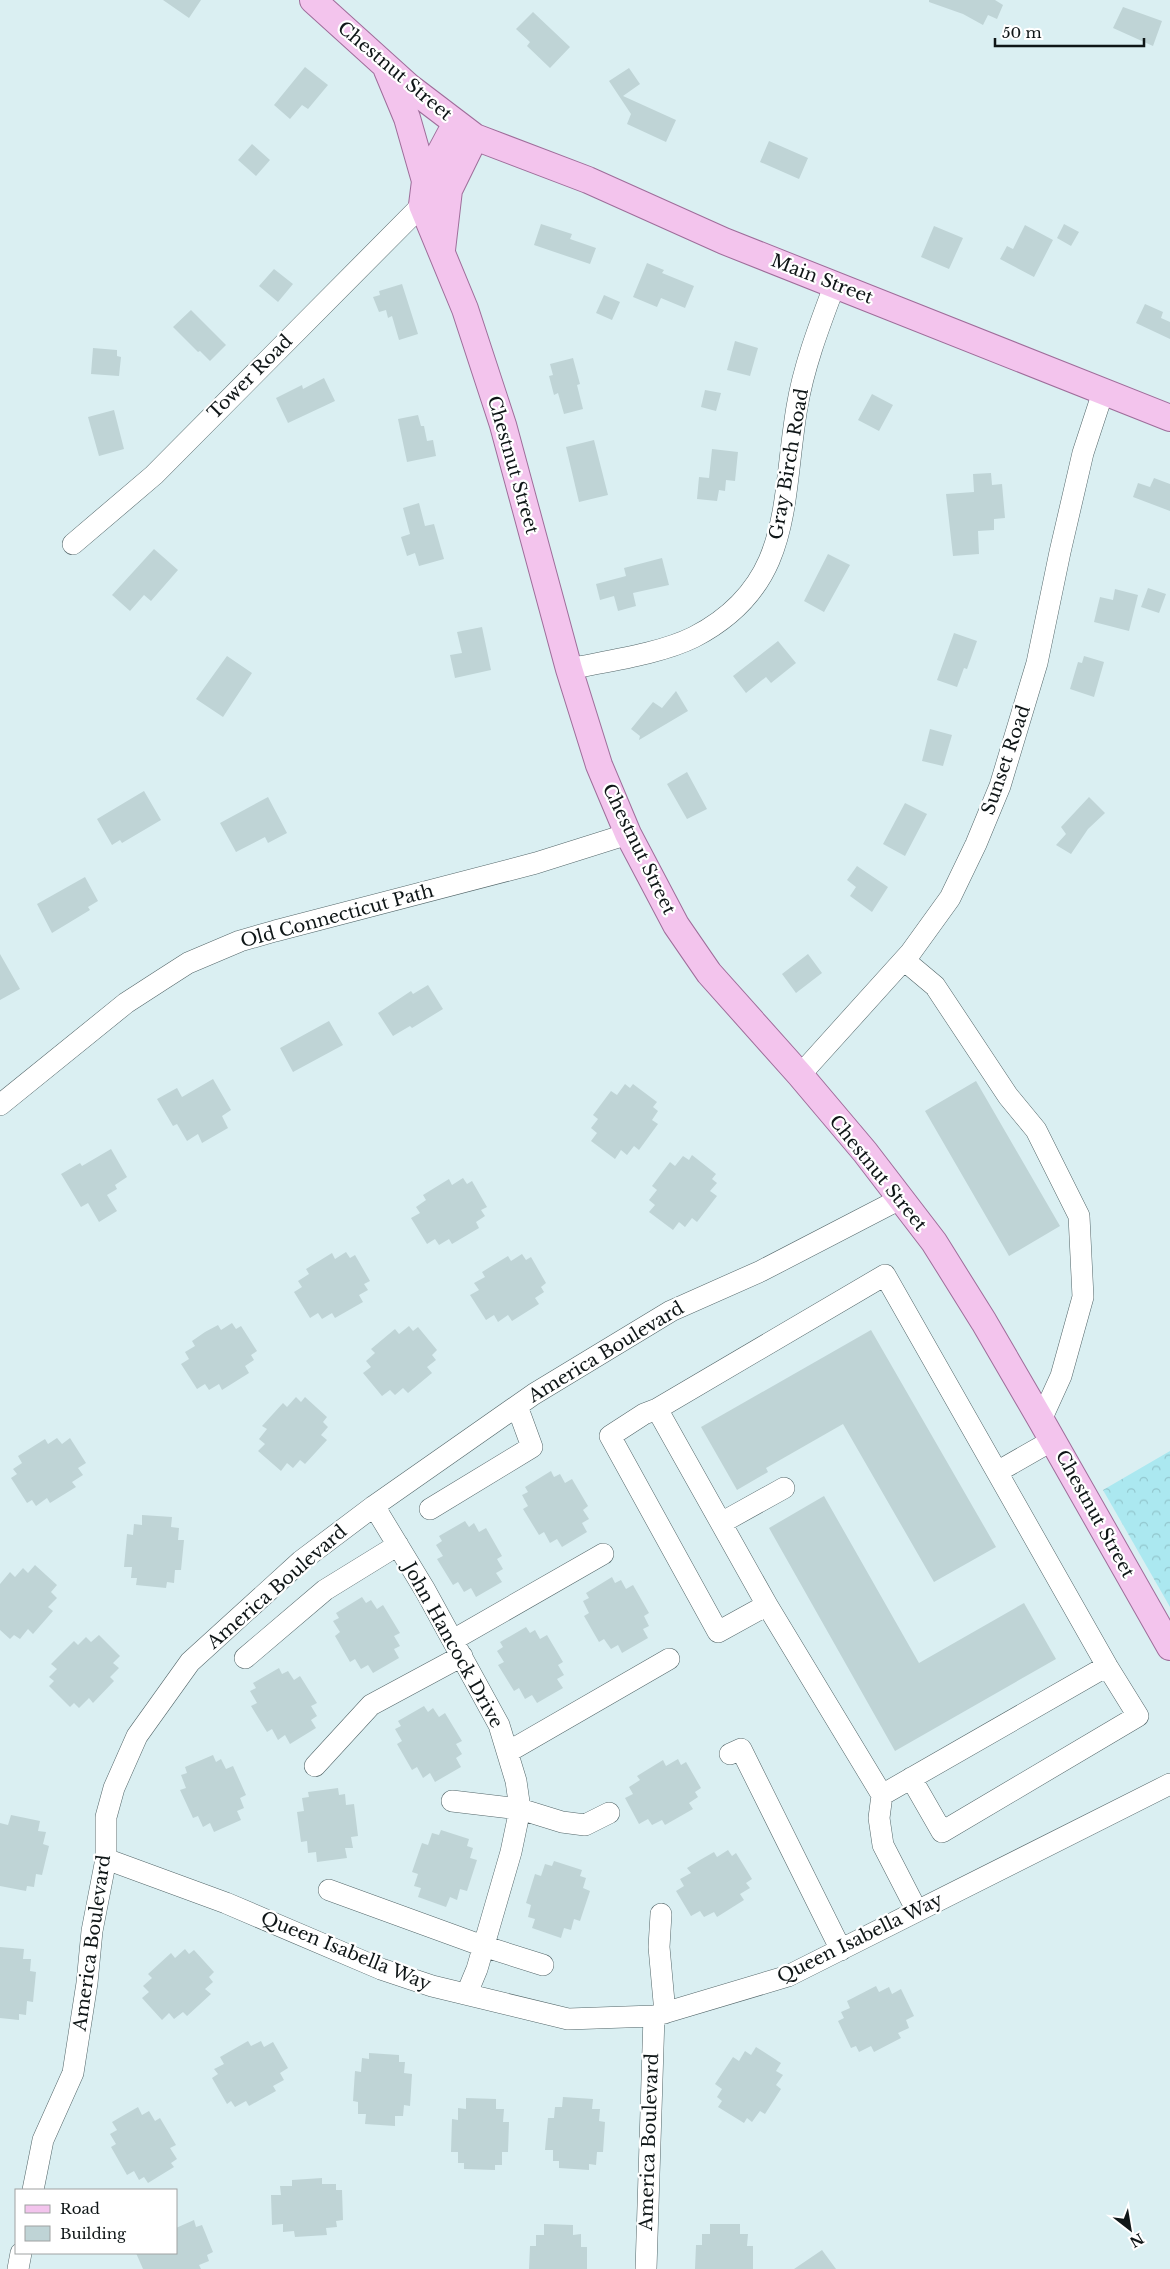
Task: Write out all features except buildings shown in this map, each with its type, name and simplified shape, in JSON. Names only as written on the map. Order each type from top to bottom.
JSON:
[{"type":"main road","name":"Chestnut Street","points":[[313,0],[408,86],[466,130],[449,190],[442,251],[465,308],[503,425],[569,669],[599,765],[628,834],[676,925],[709,973],[800,1075],[865,1152],[934,1242],[1047,1430],[1170,1648]]},
{"type":"main road","points":[[385,64],[406,118],[424,193],[442,251]]},
{"type":"main road","points":[[424,193],[466,130]]},
{"type":"main road","name":"Main Street","points":[[466,130],[588,180],[724,241],[1170,418]]},
{"type":"street","name":"Tower Road","points":[[73,544],[154,475],[424,193]]},
{"type":"street","name":"Gray Birch Road","points":[[569,669],[668,647],[693,637],[718,622],[753,589],[777,545],[783,514],[797,406],[814,342],[835,284]]},
{"type":"street","name":"Sunset Road","points":[[800,1075],[904,960],[950,898],[976,844],[1000,786],[1037,663],[1083,453],[1103,392]]},
{"type":"street","name":"Old Connecticut Path","points":[[0,1105],[126,1003],[188,963],[240,941],[536,863],[628,834]]},
{"type":"street","points":[[904,960],[935,986],[1008,1096],[1036,1130],[1079,1216],[1083,1297],[1047,1430],[997,1472]]},
{"type":"street","name":"America Boulevard","points":[[33,2189],[43,2140],[73,2073],[87,1983],[92,1932],[106,1859],[106,1817],[114,1788],[137,1736],[190,1662],[301,1562],[374,1506],[517,1406],[671,1311],[760,1271],[900,1199]]},
{"type":"street","points":[[767,1605],[718,1632],[610,1436],[644,1414],[657,1409],[885,1275],[1107,1666],[1138,1716],[942,1832],[911,1778]]},
{"type":"street","points":[[430,1509],[532,1447],[517,1406]]},
{"type":"street","points":[[657,1409],[767,1605],[882,1795],[878,1818],[883,1845],[917,1912]]},
{"type":"street","points":[[722,1523],[784,1488]]},
{"type":"street","name":"John Hancock Drive","points":[[374,1506],[457,1648],[499,1725],[516,1781],[520,1809],[511,1852],[467,1993]]},
{"type":"street","points":[[245,1658],[325,1590],[398,1545]]},
{"type":"street","points":[[315,1766],[371,1705],[603,1554]]},
{"type":"street","points":[[508,1752],[669,1659]]},
{"type":"street","points":[[882,1795],[1107,1666]]},
{"type":"street","points":[[730,1754],[741,1749],[841,1950]]},
{"type":"street","name":"Queen Isabella Way","points":[[106,1859],[226,1903],[381,1968],[432,1986],[568,2019],[659,2014],[788,1976],[1170,1784]]},
{"type":"street","points":[[452,1801],[520,1809],[562,1822],[586,1825],[609,1813]]},
{"type":"street","points":[[329,1890],[483,1946],[543,1965]]},
{"type":"street","name":"America Boulevard","points":[[646,2269],[647,2196],[659,2014],[658,1947],[661,1914]]},
{"type":"street","points":[[18,2269],[21,2254]]},
{"type":"green space","points":[[1170,1451],[1170,1607],[1103,1490]]}]
